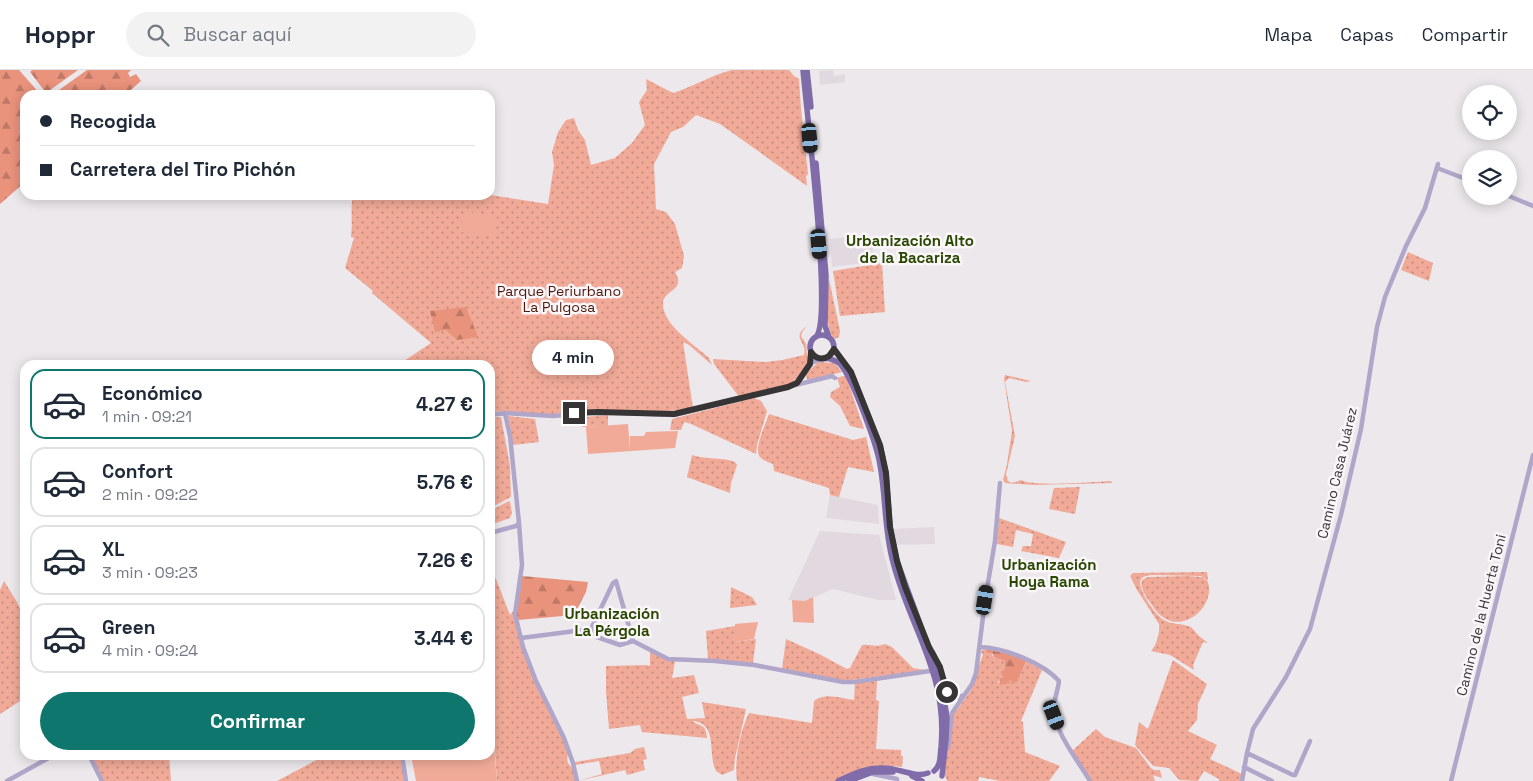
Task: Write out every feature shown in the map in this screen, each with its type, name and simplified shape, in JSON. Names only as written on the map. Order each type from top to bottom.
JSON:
[{"type":"main road","points":[[803,70],[822,276],[821,326],[818,335],[811,344],[811,352],[816,358],[837,361],[848,374],[880,462],[887,532],[893,562],[932,666],[941,700],[942,725],[938,766],[920,779],[901,773],[880,772],[863,775],[849,781]]},
{"type":"main road","points":[[807,70],[826,275],[825,326],[829,338],[833,342],[834,349],[851,372],[880,445],[886,473],[890,527],[897,561],[941,681],[947,729],[942,779]]},
{"type":"main road","points":[[816,337],[829,338]]},
{"type":"main road","points":[[824,359],[831,355],[834,349]]},
{"type":"main road","points":[[838,781],[864,770],[880,768],[894,768],[920,779]]},
{"type":"main road","points":[[920,779],[931,772],[939,773],[942,779]]},
{"type":"street","name":"Camino Casa Juárez","points":[[1242,781],[1253,729],[1286,677],[1310,629],[1341,515],[1361,429],[1377,326],[1385,297],[1406,246],[1425,208],[1438,166],[1462,177]]},
{"type":"street","points":[[1517,199],[1533,206]]},
{"type":"street","points":[[810,364],[811,352]]},
{"type":"street","points":[[805,380],[805,372],[810,364],[824,359]]},
{"type":"street","points":[[495,414],[505,413],[554,416],[598,412],[674,414],[791,386],[805,380],[832,376],[835,378]]},
{"type":"street","points":[[791,386],[805,380]]},
{"type":"street","points":[[505,413],[510,436],[522,565],[515,614],[536,681],[564,738],[577,781]]},
{"type":"street","name":"Camino de la Huerta Toni","points":[[1451,781],[1533,455]]},
{"type":"street","points":[[944,761],[952,714],[968,690],[976,673],[995,541],[1000,484]]},
{"type":"street","points":[[495,532],[516,526],[519,523]]},
{"type":"street","points":[[591,628],[613,582],[616,581],[633,641]]},
{"type":"street","points":[[521,638],[591,628]]},
{"type":"street","points":[[591,628],[597,637],[620,645],[633,641],[668,659],[754,665],[843,682],[930,671]]},
{"type":"street","points":[[929,647],[940,667],[950,696],[958,698],[968,690]]},
{"type":"street","points":[[980,647],[1024,658],[1052,673],[1059,681],[1054,715],[1072,753],[1090,781]]},
{"type":"street","points":[[1247,752],[1295,775],[1310,741]]},
{"type":"street","points":[[0,779],[6,781],[45,760]]},
{"type":"street","points":[[92,760],[102,781]]},
{"type":"street","points":[[403,760],[406,781]]},
{"type":"street","points":[[1244,768],[1272,781]]},
{"type":"street","points":[[873,774],[897,779],[897,781]]},
{"type":"shaded area","points":[[833,70],[834,76],[845,74],[845,82],[820,85],[819,71]]},
{"type":"shaded area","points":[[862,235],[866,245],[873,242],[872,262],[832,267],[830,239]]},
{"type":"shaded area","points":[[830,495],[878,505],[879,524],[826,518]]},
{"type":"shaded area","points":[[934,527],[935,544],[893,545],[892,529]]},
{"type":"shaded area","points":[[820,531],[879,535],[896,600],[878,600],[833,589],[805,601],[788,600]]},
{"type":"green space","points":[[0,70],[19,70],[37,90],[20,90],[20,186],[0,204]]},
{"type":"green space","points":[[32,70],[78,70],[50,90],[44,90],[30,72]]},
{"type":"green space","points":[[87,70],[131,70],[128,73],[130,77],[136,74],[141,81],[131,90],[59,90]]},
{"type":"green space","name":"Parque Periurbano La Pulgosa","points":[[732,70],[789,70],[799,79],[808,174],[806,176],[807,186],[720,124],[696,115],[683,127],[671,132],[654,164],[656,209],[666,212],[675,224],[684,256],[682,268],[675,272],[678,283],[664,300],[665,313],[674,328],[709,358],[712,365],[683,342],[693,408],[665,411],[577,411],[549,414],[495,412],[495,360],[406,360],[431,343],[345,268],[354,238],[351,237],[352,200],[495,200],[495,196],[548,204],[554,165],[552,152],[558,132],[566,120],[574,118],[578,130],[585,140],[591,165],[615,158],[632,143],[645,125],[639,102],[647,90],[646,79],[673,93]]},
{"type":"green space","points":[[464,211],[497,216],[493,237],[460,232]]},
{"type":"green space","points":[[1408,252],[1433,263],[1429,281],[1401,270]]},
{"type":"green space","points":[[882,263],[885,312],[840,316],[833,271]]},
{"type":"green space","points":[[829,279],[840,331],[839,337],[835,339],[829,328],[828,320]]},
{"type":"green space","points":[[466,307],[478,337],[457,340],[446,330],[435,332],[430,311]]},
{"type":"green space","points":[[807,326],[801,336],[806,344],[808,364],[794,381],[788,385],[740,398],[714,364],[713,359],[766,362],[804,355],[805,351],[800,334]]},
{"type":"green space","points":[[818,362],[834,363],[842,372],[807,380],[806,374]]},
{"type":"green space","points":[[1005,375],[1031,381],[1026,382],[1009,378],[1005,382],[1015,436],[1006,474],[1008,481],[1012,483],[1021,480],[1050,484],[1111,481],[1112,483],[1034,485],[1005,483],[1003,480],[1012,431],[1004,379]]},
{"type":"green space","points":[[846,376],[864,429],[850,426],[840,406],[830,397],[831,392],[840,387],[837,378]]},
{"type":"green space","points":[[754,398],[761,401],[767,411],[756,454],[684,422],[681,430],[670,430],[672,419]]},
{"type":"green space","points":[[769,414],[853,440],[866,437],[874,472],[848,467],[839,497],[830,495],[829,488],[774,471],[773,464],[761,458],[758,450],[760,437]]},
{"type":"green space","points":[[608,415],[608,426],[583,427],[572,420],[559,419]]},
{"type":"green space","points":[[508,416],[535,419],[539,442],[513,445]]},
{"type":"green space","points":[[501,417],[510,466],[511,497],[495,505],[495,418]]},
{"type":"green space","points":[[628,424],[630,449],[630,436],[644,436],[646,432],[678,431],[675,448],[588,454],[586,427]]},
{"type":"green space","points":[[692,455],[735,462],[737,465],[730,493],[687,477]]},
{"type":"green space","points":[[1080,487],[1075,514],[1049,509],[1054,488]]},
{"type":"green space","points":[[509,501],[512,513],[510,518],[495,523],[495,508]]},
{"type":"green space","points":[[999,518],[1066,542],[1059,558],[1021,551],[1023,546],[1031,546],[1033,534],[1016,530],[1013,547],[997,544]]},
{"type":"green space","points":[[1207,572],[1208,580],[1201,576],[1151,575],[1142,578],[1140,583],[1141,589],[1152,608],[1164,620],[1191,627],[1208,643],[1203,642],[1193,665],[1194,670],[1170,655],[1151,651],[1158,638],[1159,624],[1130,576],[1133,573]]},
{"type":"green space","points":[[522,576],[588,582],[586,592],[574,615],[518,620],[516,614]]},
{"type":"green space","points":[[495,577],[510,615],[515,609],[522,646],[563,738],[568,754],[568,763],[573,769],[576,781],[497,781],[495,753]]},
{"type":"green space","points":[[1148,577],[1202,577],[1207,580],[1209,588],[1208,597],[1199,612],[1192,618],[1175,622],[1166,619],[1156,611],[1146,597],[1142,589],[1142,580]]},
{"type":"green space","points":[[4,581],[20,609],[20,701],[0,714],[0,590]]},
{"type":"green space","points":[[731,587],[752,597],[757,605],[730,608]]},
{"type":"green space","points":[[813,597],[814,623],[793,622],[792,600],[805,601]]},
{"type":"green space","points":[[758,622],[754,639],[735,642],[735,624]]},
{"type":"green space","points":[[735,626],[735,642],[756,639],[753,663],[708,659],[706,631]]},
{"type":"green space","points":[[786,639],[847,669],[850,668],[862,645],[878,646],[885,644],[892,647],[913,668],[925,670],[845,681],[782,669]]},
{"type":"green space","points":[[987,649],[994,657],[1005,661],[1003,677],[999,679],[998,683],[1011,680],[1017,683],[1026,661],[1042,670],[1021,721],[1023,722],[1025,752],[1060,766],[1049,781],[1000,781],[979,777],[978,781],[947,781],[945,765],[954,710],[957,710],[971,690],[983,654],[981,653],[982,650]]},
{"type":"green space","points":[[987,649],[1020,657],[1026,661],[1017,683],[1009,680],[1010,683],[1000,685],[999,679],[1003,677],[1001,672],[1004,670],[1005,661],[986,652]]},
{"type":"green space","points":[[650,652],[675,661],[672,678],[694,675],[699,693],[682,697],[687,719],[705,718],[702,702],[746,709],[734,770],[722,775],[716,771],[713,764],[709,733],[706,727],[700,723],[692,721],[704,728],[707,738],[642,732],[640,725],[609,729],[606,666],[650,666]]},
{"type":"green space","points":[[1173,660],[1207,684],[1198,704],[1197,720],[1188,731],[1217,745],[1210,759],[1242,774],[1240,781],[1219,781],[1219,779],[1204,771],[1198,781],[1179,780],[1169,768],[1153,766],[1135,745],[1139,722],[1148,729]]},
{"type":"green space","points":[[877,681],[876,700],[879,701],[876,749],[901,750],[901,756],[903,756],[902,767],[876,767],[834,781],[737,781],[736,764],[739,746],[749,713],[812,723],[814,701],[818,698],[828,696],[854,700],[855,683]]},
{"type":"green space","points":[[1096,729],[1105,737],[1136,748],[1151,768],[1160,770],[1162,778],[1153,775],[1155,781],[1092,781],[1072,751]]},
{"type":"green space","points":[[644,747],[647,759],[643,760],[645,770],[627,775],[625,770],[578,781],[602,774],[599,761],[575,765],[575,762],[630,753],[635,749]]},
{"type":"green space","points":[[495,758],[497,781],[416,781],[412,760]]},
{"type":"green space","points":[[94,760],[169,760],[171,781],[104,781]]},
{"type":"green space","points":[[317,760],[402,760],[406,781],[277,781]]},
{"type":"district","name":"Urbanización Alto de la Bacariza","points":[[910,248]]},
{"type":"district","name":"Urbanización Hoya Rama","points":[[1049,572]]},
{"type":"district","name":"Urbanización La Pérgola","points":[[612,622]]},
{"type":"route","points":[[574,413],[674,414],[758,395],[796,384],[812,361],[811,352],[816,358],[822,359],[829,356],[834,349],[848,366],[854,378],[880,445],[886,473],[890,527],[897,561],[905,587],[929,647],[940,667],[947,692]]}]
